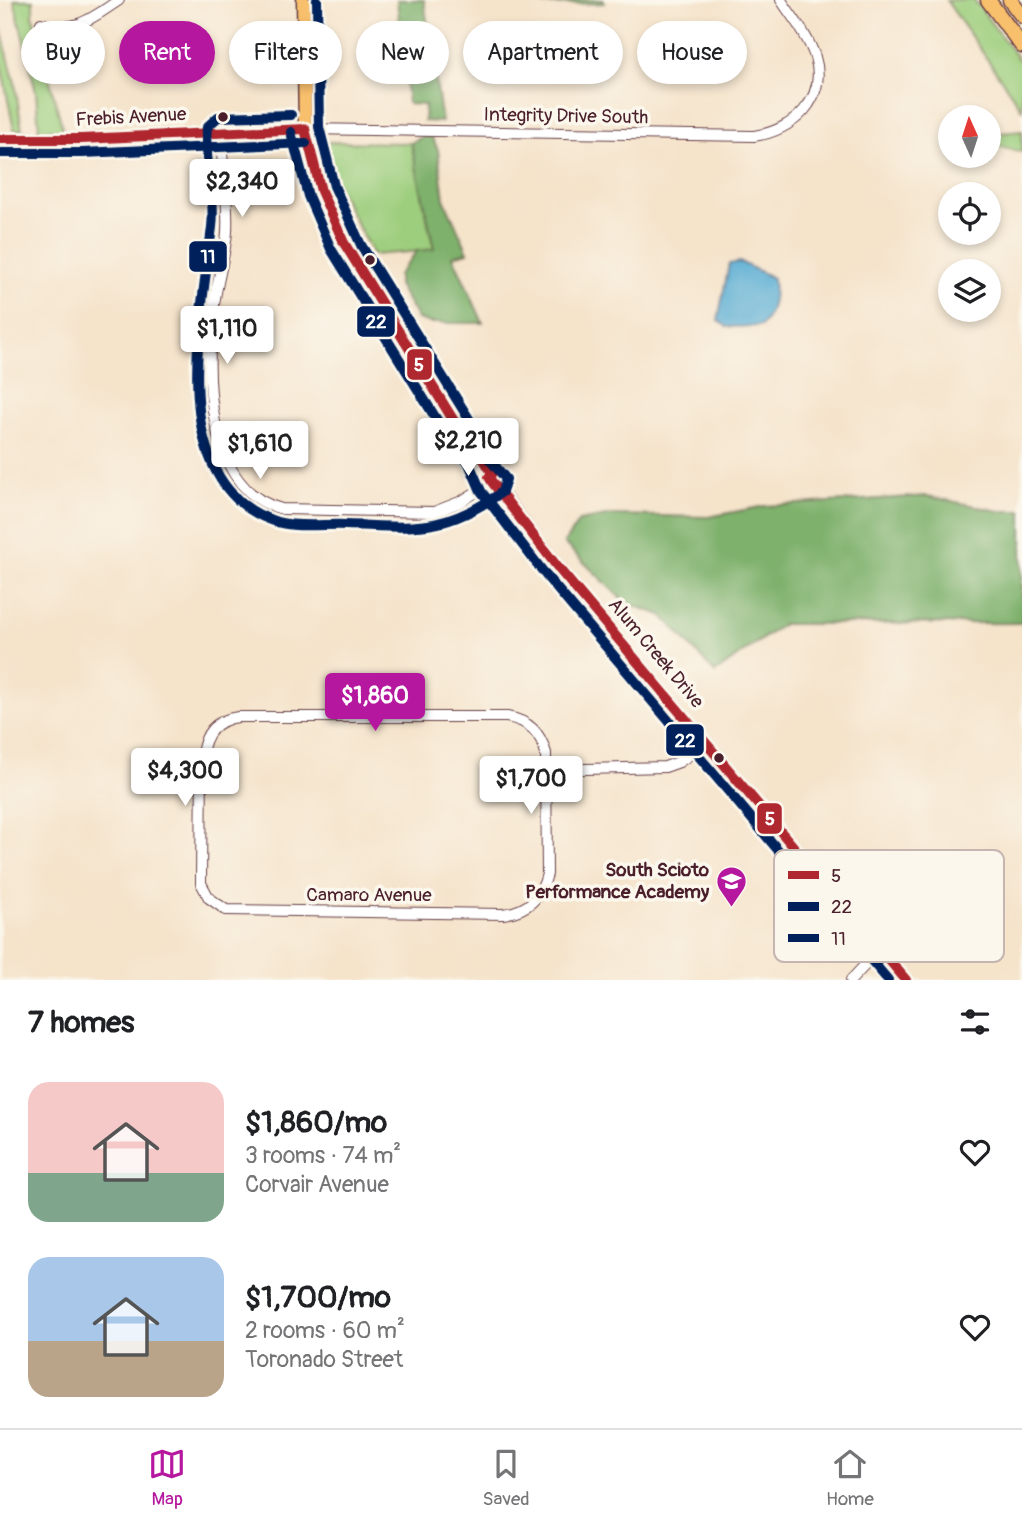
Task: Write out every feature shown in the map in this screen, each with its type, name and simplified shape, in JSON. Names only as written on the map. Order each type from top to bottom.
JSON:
[{"type":"highway","points":[[988,0],[1022,46]]},
{"type":"highway","points":[[1010,0],[1022,16]]},
{"type":"main road","name":"Alum Creek Drive","points":[[303,0],[305,129],[321,191],[344,243],[470,447],[469,453],[484,477],[490,479],[559,569],[798,850]]},
{"type":"main road","name":"Frebis Avenue","points":[[0,139],[126,138],[220,131],[305,129]]},
{"type":"main road","name":"Alum Creek Drive","points":[[892,962],[906,980]]},
{"type":"street","points":[[88,21],[119,0]]},
{"type":"street","name":"Integrity Drive South","points":[[305,129],[754,136],[786,127],[812,99],[817,81],[814,56],[781,0]]},
{"type":"street","points":[[220,131],[228,224],[212,321],[213,416],[223,449],[244,486],[261,502],[282,509],[427,513],[462,501],[490,479]]},
{"type":"street","name":"Camaro Avenue","points":[[238,717],[508,717],[532,727],[542,738],[547,770],[547,874],[542,891],[531,904],[518,911],[503,914],[246,912],[226,910],[209,898],[201,883],[202,756],[205,738],[217,724],[238,717]]},
{"type":"street","points":[[547,770],[665,767],[679,762],[707,743]]},
{"type":"street","points":[[851,980],[868,962]]},
{"type":"green space","points":[[14,0],[33,0],[34,21],[21,21],[21,29]]},
{"type":"green space","points":[[397,0],[424,0],[427,21],[399,21]]},
{"type":"green space","points":[[544,0],[604,0],[604,3],[544,5]]},
{"type":"green space","points":[[946,0],[974,0],[1022,64],[1022,109]]},
{"type":"green space","points":[[0,26],[15,83],[22,130],[14,130],[0,60]]},
{"type":"green space","points":[[34,84],[51,84],[63,130],[39,130]]},
{"type":"green space","points":[[406,84],[436,84],[442,122],[424,121],[425,105],[408,104]]},
{"type":"green space","points":[[1022,131],[1022,152],[1001,147],[1001,133]]},
{"type":"green space","points":[[424,136],[432,137],[438,150],[444,199],[468,252],[453,256],[483,323],[430,323],[418,319],[398,285],[398,275],[417,251],[434,249],[411,143]]},
{"type":"green space","points":[[326,142],[411,143],[434,250],[373,255],[331,174]]},
{"type":"green space","points":[[927,496],[999,511],[1022,511],[1022,623],[783,624],[715,673],[662,615],[626,603],[564,543],[579,521],[612,515],[708,517],[765,506]]},
{"type":"water","points":[[740,262],[773,278],[772,304],[761,326],[727,327],[718,320],[729,264]]},
{"type":"transit line","name":"11","points":[[291,115],[218,117],[207,127],[213,215],[198,349],[198,394],[203,436],[217,473],[241,503],[285,524],[410,527],[462,515],[502,492],[506,479],[486,455],[482,440],[361,245],[334,186],[319,127],[317,0]]},
{"type":"transit line","name":"5","points":[[305,129],[321,191],[344,243],[470,447],[477,448],[492,473],[489,477],[492,482],[559,569],[796,850]]},
{"type":"transit line","name":"5","points":[[0,139],[81,139],[305,129]]},
{"type":"transit line","name":"22","points":[[291,132],[308,196],[331,249],[458,454],[468,461],[481,491],[548,578],[778,850]]},
{"type":"transit line","name":"22","points":[[0,153],[82,153],[306,143]]},
{"type":"transit line","name":"22","points":[[873,962],[888,980]]},
{"type":"transit line","name":"5","points":[[891,962],[906,980]]},
{"type":"place","name":"South Scioto Performance Academy","points":[[732,908]]}]
